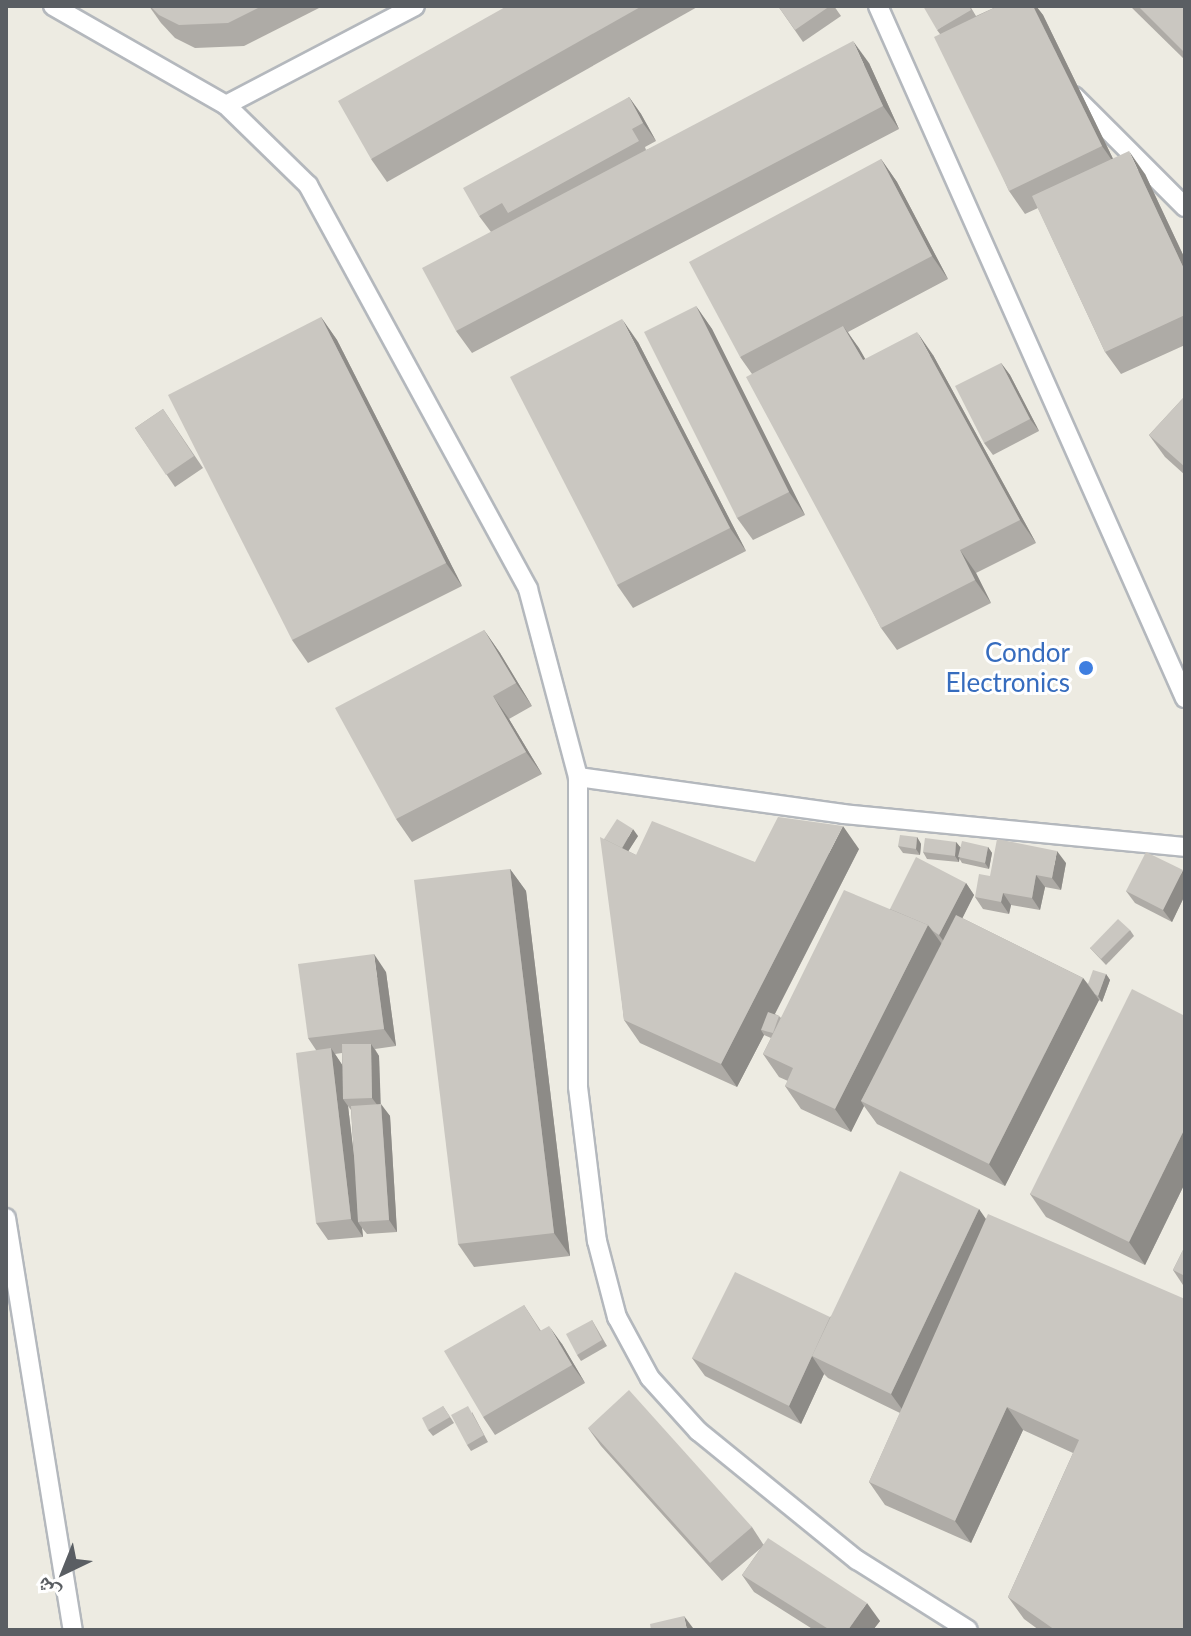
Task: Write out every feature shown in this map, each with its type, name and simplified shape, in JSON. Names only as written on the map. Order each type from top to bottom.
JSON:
[{"type":"lane","points":[[53,6],[226,105],[308,185],[528,589],[578,777],[578,1087],[597,1241],[617,1317],[650,1378],[698,1431],[857,1560],[968,1630]]},
{"type":"lane","points":[[226,105],[415,6]]},
{"type":"lane","points":[[878,6],[1185,698]]},
{"type":"lane","points":[[1063,84],[1185,207]]},
{"type":"lane","points":[[578,777],[843,814],[1185,847]]},
{"type":"lane","points":[[6,1218],[73,1630]]},
{"type":"building","points":[[150,6],[262,6],[228,23],[179,25],[159,15]]},
{"type":"building","points":[[507,6],[642,6],[371,159],[338,101]]},
{"type":"building","points":[[778,6],[830,6],[795,30]]},
{"type":"building","points":[[923,6],[969,6],[971,10],[937,30]]},
{"type":"building","points":[[998,6],[1033,6],[1102,146],[1009,191],[934,37]]},
{"type":"building","points":[[1138,6],[1185,6],[1185,53]]},
{"type":"building","points":[[853,41],[883,106],[456,331],[422,268]]},
{"type":"building","points":[[629,97],[643,123],[632,129],[639,141],[508,213],[502,203],[479,216],[463,188]]},
{"type":"building","points":[[1129,151],[1185,271],[1185,315],[1105,352],[1032,196]]},
{"type":"building","points":[[881,159],[932,256],[740,357],[689,262]]},
{"type":"building","points":[[696,306],[789,492],[737,518],[644,332]]},
{"type":"building","points":[[321,317],[446,563],[292,640],[168,395]]},
{"type":"building","points":[[622,319],[730,528],[617,585],[510,377]]},
{"type":"building","points":[[843,326],[863,360],[917,332],[1020,520],[960,550],[975,580],[881,628],[746,377]]},
{"type":"building","points":[[1001,363],[1030,419],[984,443],[955,386]]},
{"type":"building","points":[[1185,396],[1185,467],[1149,435]]},
{"type":"building","points":[[163,409],[194,456],[166,475],[135,428]]},
{"type":"building","points":[[484,630],[516,683],[493,696],[526,752],[396,819],[335,708]]},
{"type":"building","points":[[778,817],[843,826],[721,1064],[624,1020],[600,837],[636,855],[652,821],[755,862]]},
{"type":"building","points":[[617,819],[633,829],[622,848],[604,839]]},
{"type":"building","points":[[900,835],[917,837],[916,849],[898,846]]},
{"type":"building","points":[[925,838],[956,842],[955,856],[923,852]]},
{"type":"building","points":[[997,839],[1057,851],[1052,878],[1036,875],[1032,898],[1003,893],[1001,902],[975,897],[979,874],[990,876]]},
{"type":"building","points":[[962,841],[988,847],[985,863],[958,857]]},
{"type":"building","points":[[1146,852],[1183,870],[1163,910],[1126,891]]},
{"type":"building","points":[[916,857],[966,883],[939,935],[928,925],[890,909]]},
{"type":"building","points":[[510,869],[554,1233],[458,1244],[414,880]]},
{"type":"building","points":[[844,890],[928,925],[835,1109],[785,1086],[793,1068],[763,1054]]},
{"type":"building","points":[[956,915],[1083,978],[989,1164],[861,1101]]},
{"type":"building","points":[[1118,919],[1130,930],[1101,959],[1090,948]]},
{"type":"building","points":[[374,954],[384,1029],[308,1038],[298,964]]},
{"type":"building","points":[[1093,970],[1106,974],[1098,996],[1088,984]]},
{"type":"building","points":[[1132,989],[1185,1016],[1185,1128],[1129,1242],[1030,1194]]},
{"type":"building","points":[[768,1012],[779,1016],[773,1033],[761,1030]]},
{"type":"building","points":[[342,1044],[371,1044],[372,1098],[343,1099]]},
{"type":"building","points":[[331,1048],[351,1219],[316,1223],[296,1053]]},
{"type":"building","points":[[381,1104],[389,1220],[358,1222],[351,1106]]},
{"type":"building","points":[[900,1171],[979,1209],[891,1394],[812,1356]]},
{"type":"building","points":[[988,1214],[1185,1299],[1185,1630],[1055,1630],[1008,1597],[1079,1440],[1007,1407],[955,1521],[869,1482]]},
{"type":"building","points":[[1185,1246],[1185,1276],[1173,1270]]},
{"type":"building","points":[[735,1272],[830,1317],[789,1406],[692,1358]]},
{"type":"building","points":[[524,1305],[540,1331],[549,1326],[572,1365],[483,1417],[444,1351]]},
{"type":"building","points":[[592,1320],[602,1340],[577,1355],[566,1334]]},
{"type":"building","points":[[629,1390],[752,1527],[710,1563],[588,1428]]},
{"type":"building","points":[[443,1406],[450,1417],[428,1430],[422,1418]]},
{"type":"building","points":[[468,1406],[484,1435],[467,1445],[451,1415]]},
{"type":"building","points":[[768,1538],[867,1603],[848,1630],[830,1630],[742,1575]]},
{"type":"building","points":[[684,1616],[687,1630],[651,1630],[650,1624]]},
{"type":"place","name":"Condor Electronics","points":[[1086,668]]}]
